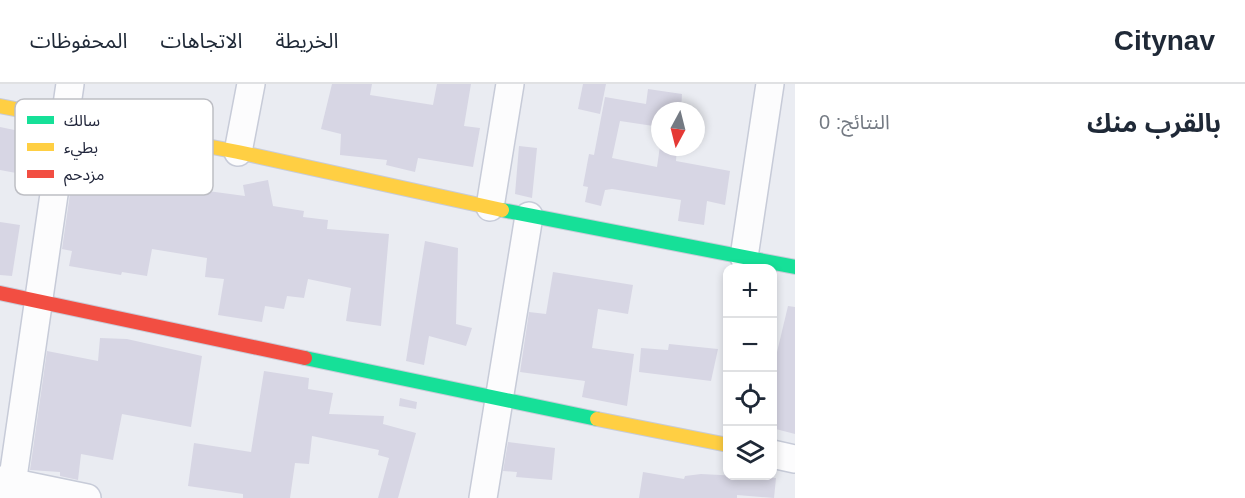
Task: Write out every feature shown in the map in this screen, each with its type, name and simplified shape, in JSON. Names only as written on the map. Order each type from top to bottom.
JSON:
[{"type":"street","points":[[67,99],[70,84]]},
{"type":"street","points":[[238,152],[251,84]]},
{"type":"street","points":[[490,207],[510,84]]},
{"type":"street","points":[[744,256],[770,84]]},
{"type":"street","points":[[0,106],[15,109]]},
{"type":"street","points":[[213,147],[530,216],[795,267]]},
{"type":"street","points":[[53,195],[7,487],[87,498]]},
{"type":"street","points":[[483,498],[530,216]]},
{"type":"street","points":[[0,293],[499,400],[723,444]]},
{"type":"street","points":[[777,455],[795,459]]},
{"type":"building","points":[[332,84],[372,84],[370,95],[433,105],[437,84],[471,84],[464,126],[480,128],[473,167],[418,158],[415,172],[386,165],[387,160],[340,155],[341,134],[321,129]]},
{"type":"building","points":[[583,84],[606,84],[600,114],[578,109]]},
{"type":"building","points":[[648,89],[682,94],[682,102],[651,102],[651,126],[620,121],[612,158],[657,167],[659,156],[676,156],[676,161],[730,171],[725,205],[707,201],[704,225],[678,221],[681,200],[612,189],[605,190],[601,206],[585,202],[588,187],[583,186],[589,154],[594,155],[605,97],[646,104]]},
{"type":"building","points":[[0,127],[15,130],[15,173],[0,170]]},
{"type":"building","points":[[519,146],[537,148],[532,198],[515,194]]},
{"type":"building","points":[[268,180],[273,206],[304,211],[303,217],[328,220],[327,229],[389,234],[381,326],[346,321],[351,288],[308,279],[304,298],[287,296],[284,309],[265,306],[262,322],[218,315],[224,279],[205,277],[207,258],[152,249],[147,276],[122,272],[121,275],[69,266],[72,251],[62,249],[70,195],[213,195],[213,192],[245,196],[243,185]]},
{"type":"building","points":[[0,222],[20,225],[12,276],[0,275]]},
{"type":"building","points":[[425,241],[458,248],[456,324],[472,328],[466,346],[429,336],[424,365],[406,361]]},
{"type":"building","points":[[553,272],[633,285],[628,314],[598,309],[592,348],[634,354],[627,406],[582,397],[585,381],[520,372],[529,312],[546,314]]},
{"type":"building","points":[[788,306],[795,307],[795,434],[777,429],[777,352]]},
{"type":"building","points":[[100,338],[127,339],[202,356],[191,427],[122,414],[113,460],[81,454],[78,480],[60,476],[60,472],[30,470],[47,351],[98,361]]},
{"type":"building","points":[[669,344],[718,349],[711,381],[639,372],[641,348],[668,350]]},
{"type":"building","points":[[264,371],[309,378],[308,389],[333,393],[329,414],[384,416],[383,424],[416,433],[398,498],[378,498],[389,458],[378,455],[379,450],[312,436],[309,464],[295,463],[290,498],[243,498],[243,494],[188,486],[194,443],[251,452]]},
{"type":"building","points":[[400,398],[417,402],[416,409],[399,406]]},
{"type":"building","points":[[508,442],[555,448],[552,480],[516,477],[517,472],[503,471]]},
{"type":"building","points":[[643,472],[684,479],[685,476],[701,474],[723,475],[723,480],[776,480],[774,498],[737,495],[737,498],[639,498]]},
{"type":"traffic: fast","points":[[502,210],[795,267]]},
{"type":"traffic: fast","points":[[305,358],[597,419]]},
{"type":"traffic: slow","points":[[0,106],[15,109]]},
{"type":"traffic: slow","points":[[213,147],[502,210]]},
{"type":"traffic: slow","points":[[597,419],[723,444]]},
{"type":"traffic: jam","points":[[0,293],[305,358]]}]
